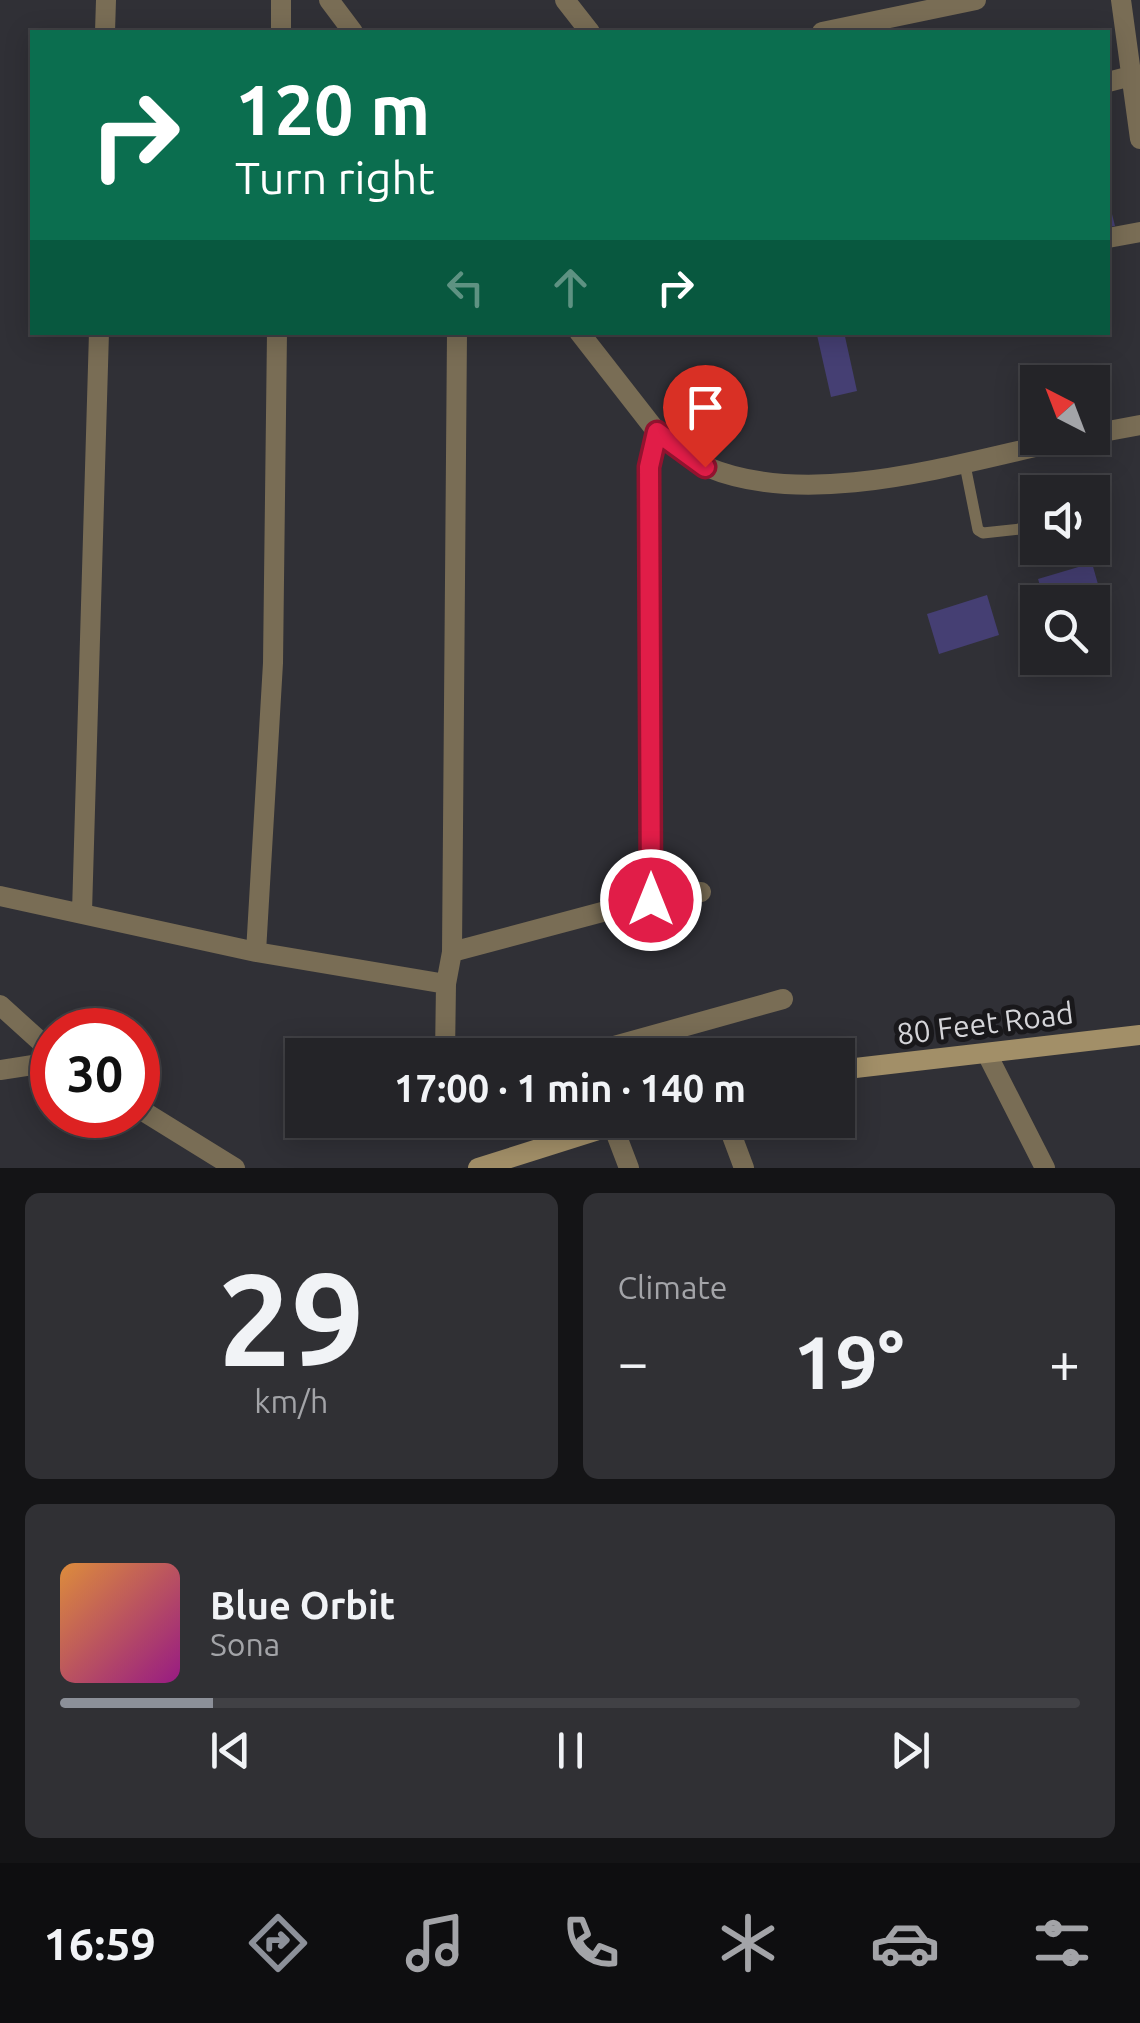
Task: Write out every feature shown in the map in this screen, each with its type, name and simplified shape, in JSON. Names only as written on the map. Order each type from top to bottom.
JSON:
[{"type":"street","points":[[105,30],[106,0]]},
{"type":"street","points":[[281,30],[282,0]]},
{"type":"street","points":[[329,0],[351,30]]},
{"type":"street","points":[[565,0],[588,30]]},
{"type":"street","points":[[832,30],[976,0]]},
{"type":"street","points":[[1121,0],[1140,140]]},
{"type":"street","points":[[1110,82],[1132,76]]},
{"type":"street","points":[[1110,238],[1140,232]]},
{"type":"street","points":[[82,912],[100,335]]},
{"type":"street","points":[[256,952],[273,663],[277,335]]},
{"type":"street","points":[[445,1038],[446,984],[452,952],[457,335]]},
{"type":"street","points":[[581,335],[657,432],[705,467],[759,481],[847,484],[1020,449]]},
{"type":"street","points":[[1110,430],[1140,424]]},
{"type":"street","points":[[651,900],[649,467],[657,432]]},
{"type":"street","points":[[452,952],[651,900],[700,892]]},
{"type":"street","points":[[0,896],[256,952],[446,984]]},
{"type":"street","points":[[643,1038],[783,999]]},
{"type":"street","points":[[0,1005],[30,1032]]},
{"type":"street","name":"80 Feet Road","points":[[855,1068],[1140,1035]]},
{"type":"street","points":[[987,1054],[1045,1168]]},
{"type":"street","points":[[0,1070],[30,1065]]},
{"type":"street","points":[[160,1122],[235,1168]]},
{"type":"street","points":[[478,1168],[574,1138]]},
{"type":"street","points":[[624,1138],[629,1168]]},
{"type":"street","points":[[733,1138],[744,1168]]},
{"type":"lane","points":[[964,460],[978,530],[984,533],[1020,529]]},
{"type":"building","points":[[817,335],[845,335],[857,391],[831,397]]},
{"type":"building","points":[[1093,565],[1098,585],[1040,585],[1038,579]]},
{"type":"building","points":[[987,595],[999,635],[939,654],[927,614]]},
{"type":"route","points":[[651,900],[649,467],[657,432],[705,467]]}]
